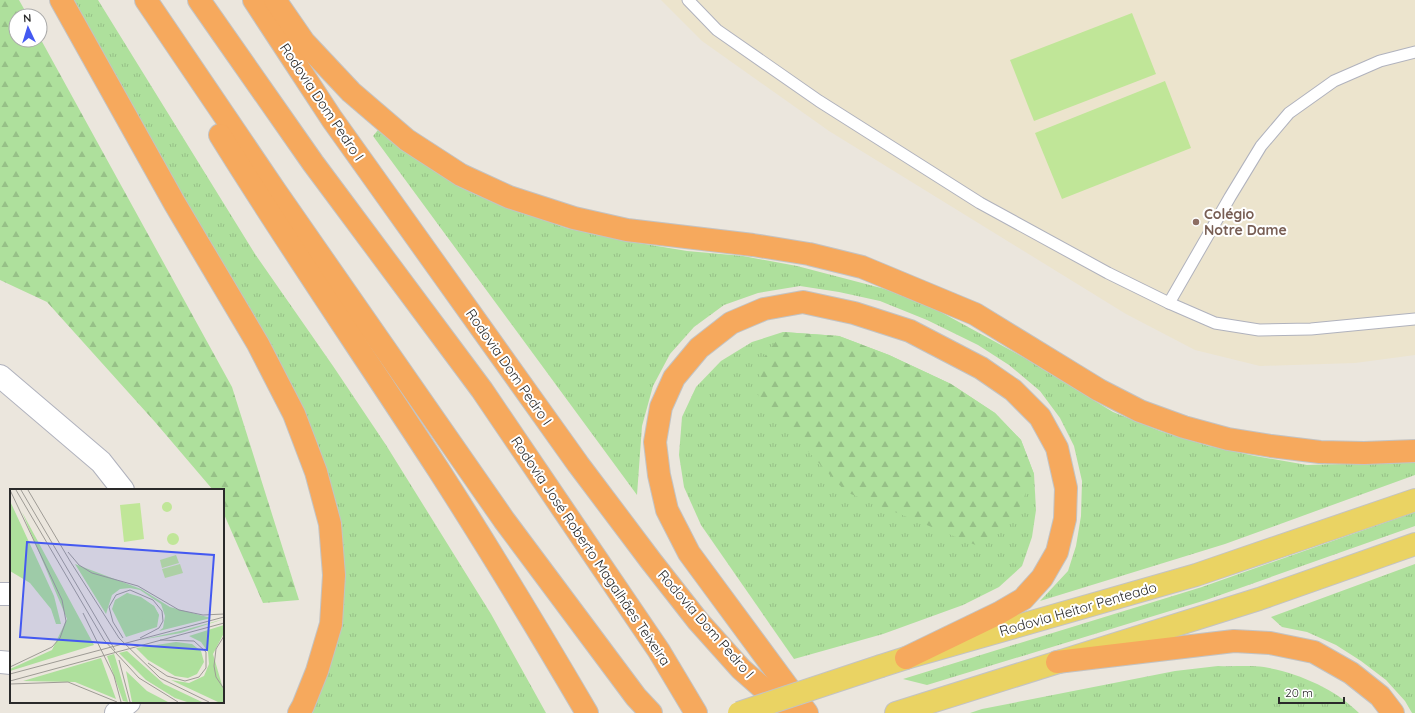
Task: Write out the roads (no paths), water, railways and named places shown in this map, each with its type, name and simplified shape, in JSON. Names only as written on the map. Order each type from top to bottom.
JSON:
[{"type":"highway","points":[[61,0],[175,204],[258,344],[294,414],[316,472],[330,524],[334,575],[331,624],[317,671],[299,713]]},
{"type":"highway","points":[[136,0],[256,194],[438,469],[524,605],[587,713]]},
{"type":"highway","points":[[146,0],[276,192],[504,520],[636,697],[651,713]]},
{"type":"highway","name":"Rodovia José Roberto Magalhães Teixeira","points":[[199,0],[314,163],[482,390],[655,644],[696,713]]},
{"type":"highway","name":"Rodovia Dom Pedro I","points":[[254,0],[332,119],[578,464],[651,561],[698,621],[741,669],[791,713]]},
{"type":"highway","points":[[275,0],[304,42],[351,92],[407,140],[461,174],[509,197],[574,218],[627,230],[753,244],[809,254],[862,267],[975,314],[1052,363],[1099,390],[1140,411],[1184,427],[1228,438],[1271,446],[1320,452],[1364,454],[1415,451]]},
{"type":"highway","points":[[807,713],[689,553],[667,510],[659,476],[655,442],[661,408],[674,378],[699,348],[731,322],[764,309],[803,302],[854,312],[910,331],[981,368],[1013,390],[1040,417],[1057,448],[1066,488],[1065,519],[1057,552],[1042,578],[1023,599],[998,613],[906,658]]},
{"type":"highway","points":[[1057,662],[1234,641],[1270,643],[1314,652],[1320,655],[1351,673],[1380,696],[1393,713]]},
{"type":"main road","name":"Rodovia Heitor Penteado","points":[[739,713],[906,658],[1196,575],[1415,500]]},
{"type":"main road","points":[[896,713],[1259,599],[1415,544]]},
{"type":"street","points":[[0,376],[101,462],[122,489]]},
{"type":"street","points":[[0,662],[10,663]]},
{"type":"street","points":[[116,713],[128,703]]},
{"type":"lane","points":[[688,0],[723,35],[819,101],[967,194],[1108,273],[1169,303],[1215,323],[1259,330],[1311,329],[1415,319]]},
{"type":"lane","points":[[1169,303],[1261,146],[1290,113],[1334,82],[1380,61],[1415,52]]},
{"type":"place","name":"Colégio Notre Dame","points":[[1196,222]]}]
